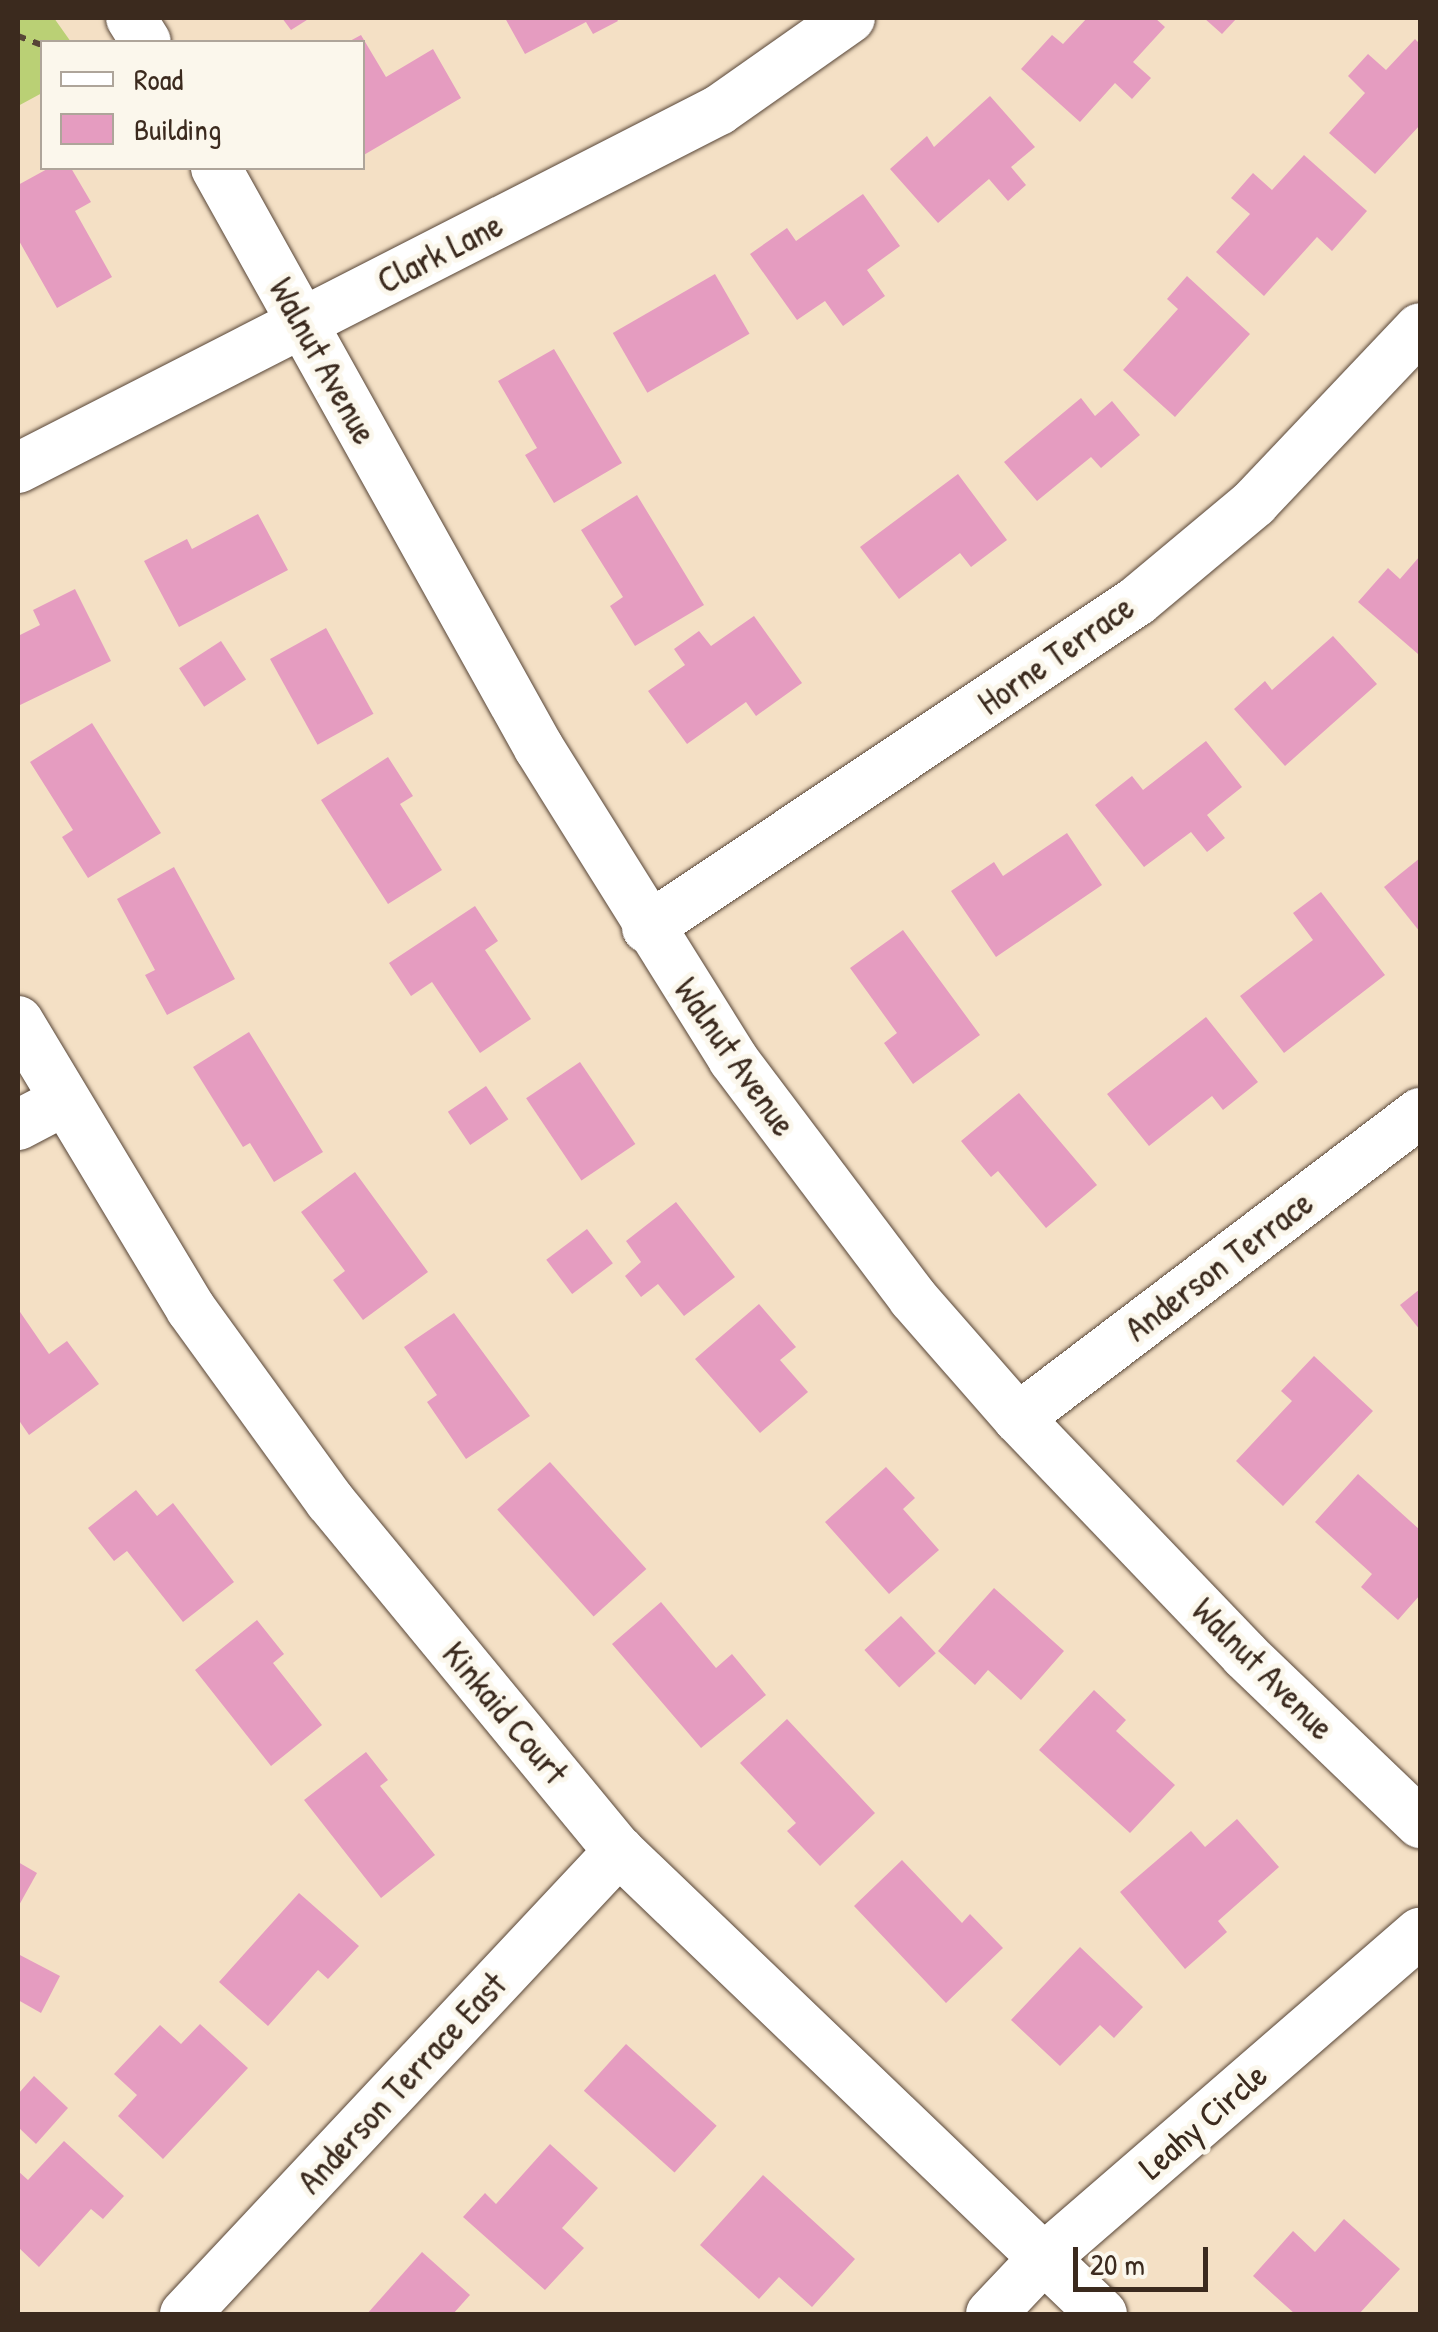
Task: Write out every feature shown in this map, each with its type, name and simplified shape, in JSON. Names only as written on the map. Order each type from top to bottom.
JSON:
[{"type":"street","points":[[131,18],[145,40]]},
{"type":"street","name":"Clark Lane","points":[[18,468],[718,110],[850,18]]},
{"type":"street","name":"Walnut Avenue","points":[[217,170],[538,748],[647,928],[823,1181],[913,1298],[1018,1418],[1246,1655],[1420,1823]]},
{"type":"street","name":"Horne Terrace","points":[[647,928],[1136,601],[1254,503],[1420,328]]},
{"type":"street","name":"Kinkaid Court","points":[[18,1020],[62,1102],[190,1308],[330,1501],[619,1852],[1102,2314]]},
{"type":"street","points":[[18,1126],[62,1102]]},
{"type":"street","name":"Anderson Terrace","points":[[1018,1418],[1420,1113]]},
{"type":"street","name":"Anderson Terrace East","points":[[186,2314],[619,1852]]},
{"type":"street","name":"Leahy Circle","points":[[991,2314],[1042,2260],[1420,1933]]},
{"type":"green space","points":[[18,18],[54,18],[70,40],[40,40],[40,94],[18,106]]},
{"type":"building","points":[[282,18],[310,18],[291,30]]},
{"type":"building","points":[[505,18],[618,21],[593,34],[586,22],[525,54]]},
{"type":"building","points":[[1087,18],[1155,18],[1165,27],[1133,62],[1151,78],[1132,99],[1115,83],[1080,122],[1021,69],[1052,35],[1063,44]]},
{"type":"building","points":[[1204,18],[1237,18],[1222,34]]},
{"type":"building","points":[[1415,39],[1420,44],[1420,125],[1375,174],[1329,133],[1365,93],[1348,76],[1368,54],[1386,70]]},
{"type":"building","points":[[365,42],[386,77],[433,49],[461,98],[365,154]]},
{"type":"building","points":[[990,96],[1035,147],[1011,167],[1026,185],[1008,201],[989,179],[938,223],[890,169],[927,136],[934,147]]},
{"type":"building","points":[[1304,155],[1367,211],[1332,251],[1317,237],[1264,296],[1216,252],[1250,214],[1231,198],[1253,173],[1272,190]]},
{"type":"building","points":[[45,170],[72,170],[91,202],[75,211],[112,277],[57,308],[18,239],[18,185]]},
{"type":"building","points":[[863,194],[900,246],[867,270],[885,296],[843,326],[825,301],[797,320],[750,254],[787,228],[796,241]]},
{"type":"building","points":[[715,274],[750,334],[647,393],[613,333]]},
{"type":"building","points":[[1187,276],[1250,334],[1175,417],[1123,370],[1178,309],[1167,299]]},
{"type":"building","points":[[554,349],[622,463],[554,503],[525,455],[537,448],[498,381]]},
{"type":"building","points":[[1081,398],[1095,416],[1112,401],[1140,435],[1101,468],[1091,457],[1037,501],[1004,462]]},
{"type":"building","points":[[958,474],[1007,540],[971,567],[960,553],[899,599],[860,547]]},
{"type":"building","points":[[637,495],[704,605],[635,646],[610,606],[623,597],[581,530]]},
{"type":"building","points":[[258,514],[288,570],[179,627],[144,561],[187,539],[192,549]]},
{"type":"building","points":[[1420,556],[1418,654],[1358,602],[1388,568],[1400,579]]},
{"type":"building","points":[[75,589],[111,661],[18,706],[18,636],[40,625],[33,610]]},
{"type":"building","points":[[754,616],[802,683],[756,716],[746,702],[687,744],[648,691],[685,665],[674,649],[699,631],[711,646]]},
{"type":"building","points":[[326,628],[374,714],[318,745],[270,659]]},
{"type":"building","points":[[1333,636],[1377,684],[1285,766],[1234,709],[1265,681],[1272,690]]},
{"type":"building","points":[[221,641],[246,680],[204,707],[179,668]]},
{"type":"building","points":[[92,723],[161,833],[88,878],[62,837],[73,830],[30,762]]},
{"type":"building","points":[[1206,741],[1242,787],[1207,815],[1225,838],[1207,852],[1191,832],[1144,867],[1095,805],[1132,776],[1143,790]]},
{"type":"building","points":[[388,757],[413,796],[400,804],[442,870],[388,904],[321,800]]},
{"type":"building","points":[[1067,833],[1102,885],[996,957],[951,891],[994,862],[1003,876]]},
{"type":"building","points":[[1420,858],[1420,932],[1384,887]]},
{"type":"building","points":[[174,867],[235,979],[167,1015],[145,975],[155,970],[117,899]]},
{"type":"building","points":[[1321,892],[1385,975],[1284,1053],[1240,996],[1313,940],[1293,913]]},
{"type":"building","points":[[475,906],[498,941],[485,950],[531,1019],[480,1053],[432,982],[411,996],[389,963]]},
{"type":"building","points":[[903,930],[980,1035],[913,1084],[884,1043],[897,1033],[850,968]]},
{"type":"building","points":[[1206,1017],[1258,1082],[1223,1110],[1212,1096],[1149,1146],[1107,1094]]},
{"type":"building","points":[[249,1032],[323,1152],[274,1182],[250,1143],[243,1147],[193,1067]]},
{"type":"building","points":[[580,1062],[635,1144],[581,1180],[526,1098]]},
{"type":"building","points":[[486,1086],[508,1119],[470,1145],[448,1112]]},
{"type":"building","points":[[1019,1093],[1097,1185],[1046,1228],[998,1171],[991,1177],[961,1141]]},
{"type":"building","points":[[355,1172],[428,1272],[363,1320],[333,1280],[345,1271],[301,1212]]},
{"type":"building","points":[[676,1202],[735,1277],[684,1316],[658,1284],[641,1297],[625,1276],[641,1262],[626,1241]]},
{"type":"building","points":[[587,1229],[613,1263],[572,1294],[546,1260]]},
{"type":"building","points":[[1420,1289],[1420,1330],[1400,1305]]},
{"type":"building","points":[[759,1304],[796,1347],[780,1360],[808,1392],[760,1433],[695,1359]]},
{"type":"building","points":[[18,1309],[49,1354],[67,1341],[99,1384],[29,1435],[18,1419]]},
{"type":"building","points":[[454,1313],[530,1416],[466,1459],[427,1402],[437,1395],[404,1347]]},
{"type":"building","points":[[1314,1356],[1373,1411],[1283,1506],[1236,1461],[1292,1401],[1281,1391]]},
{"type":"building","points":[[550,1462],[646,1569],[594,1617],[497,1510]]},
{"type":"building","points":[[886,1467],[915,1498],[903,1509],[939,1550],[889,1594],[825,1522]]},
{"type":"building","points":[[1358,1474],[1420,1530],[1420,1595],[1398,1620],[1361,1587],[1372,1574],[1315,1522]]},
{"type":"building","points":[[136,1490],[157,1516],[173,1503],[234,1582],[183,1622],[127,1551],[114,1561],[88,1528]]},
{"type":"building","points":[[994,1588],[1064,1651],[1021,1700],[988,1670],[975,1685],[938,1651]]},
{"type":"building","points":[[661,1602],[716,1668],[732,1654],[766,1695],[701,1748],[612,1644]]},
{"type":"building","points":[[901,1616],[936,1653],[899,1687],[864,1650]]},
{"type":"building","points":[[257,1620],[284,1654],[273,1663],[322,1725],[271,1766],[195,1670]]},
{"type":"building","points":[[1094,1690],[1126,1720],[1116,1731],[1175,1785],[1130,1833],[1039,1750]]},
{"type":"building","points":[[787,1719],[875,1813],[820,1866],[787,1831],[796,1823],[740,1763]]},
{"type":"building","points":[[366,1752],[388,1780],[380,1786],[435,1855],[381,1898],[304,1800]]},
{"type":"building","points":[[1237,1819],[1279,1867],[1218,1921],[1227,1932],[1185,1969],[1120,1892],[1191,1831],[1205,1847]]},
{"type":"building","points":[[902,1860],[962,1923],[970,1914],[1003,1948],[946,2003],[854,1906]]},
{"type":"building","points":[[18,1862],[37,1873],[18,1907]]},
{"type":"building","points":[[299,1893],[359,1946],[328,1979],[318,1970],[268,2026],[219,1982]]},
{"type":"building","points":[[1080,1947],[1143,2007],[1114,2038],[1100,2025],[1060,2066],[1011,2020]]},
{"type":"building","points":[[18,1954],[60,1976],[41,2013],[18,2000]]},
{"type":"building","points":[[200,2024],[248,2068],[163,2159],[118,2116],[137,2095],[114,2074],[160,2025],[181,2044]]},
{"type":"building","points":[[626,2044],[717,2126],[675,2172],[584,2091]]},
{"type":"building","points":[[34,2076],[68,2108],[36,2144],[18,2127],[18,2094]]},
{"type":"building","points":[[64,2141],[124,2196],[103,2219],[91,2209],[39,2267],[18,2247],[18,2171],[28,2180]]},
{"type":"building","points":[[550,2144],[598,2188],[562,2228],[584,2248],[545,2290],[463,2217],[485,2193],[496,2204]]},
{"type":"building","points":[[763,2175],[855,2259],[812,2307],[779,2277],[759,2299],[700,2245]]},
{"type":"building","points":[[1344,2219],[1400,2269],[1359,2314],[1295,2314],[1253,2276],[1293,2231],[1315,2252]]},
{"type":"building","points":[[422,2252],[470,2295],[453,2314],[367,2314]]}]
